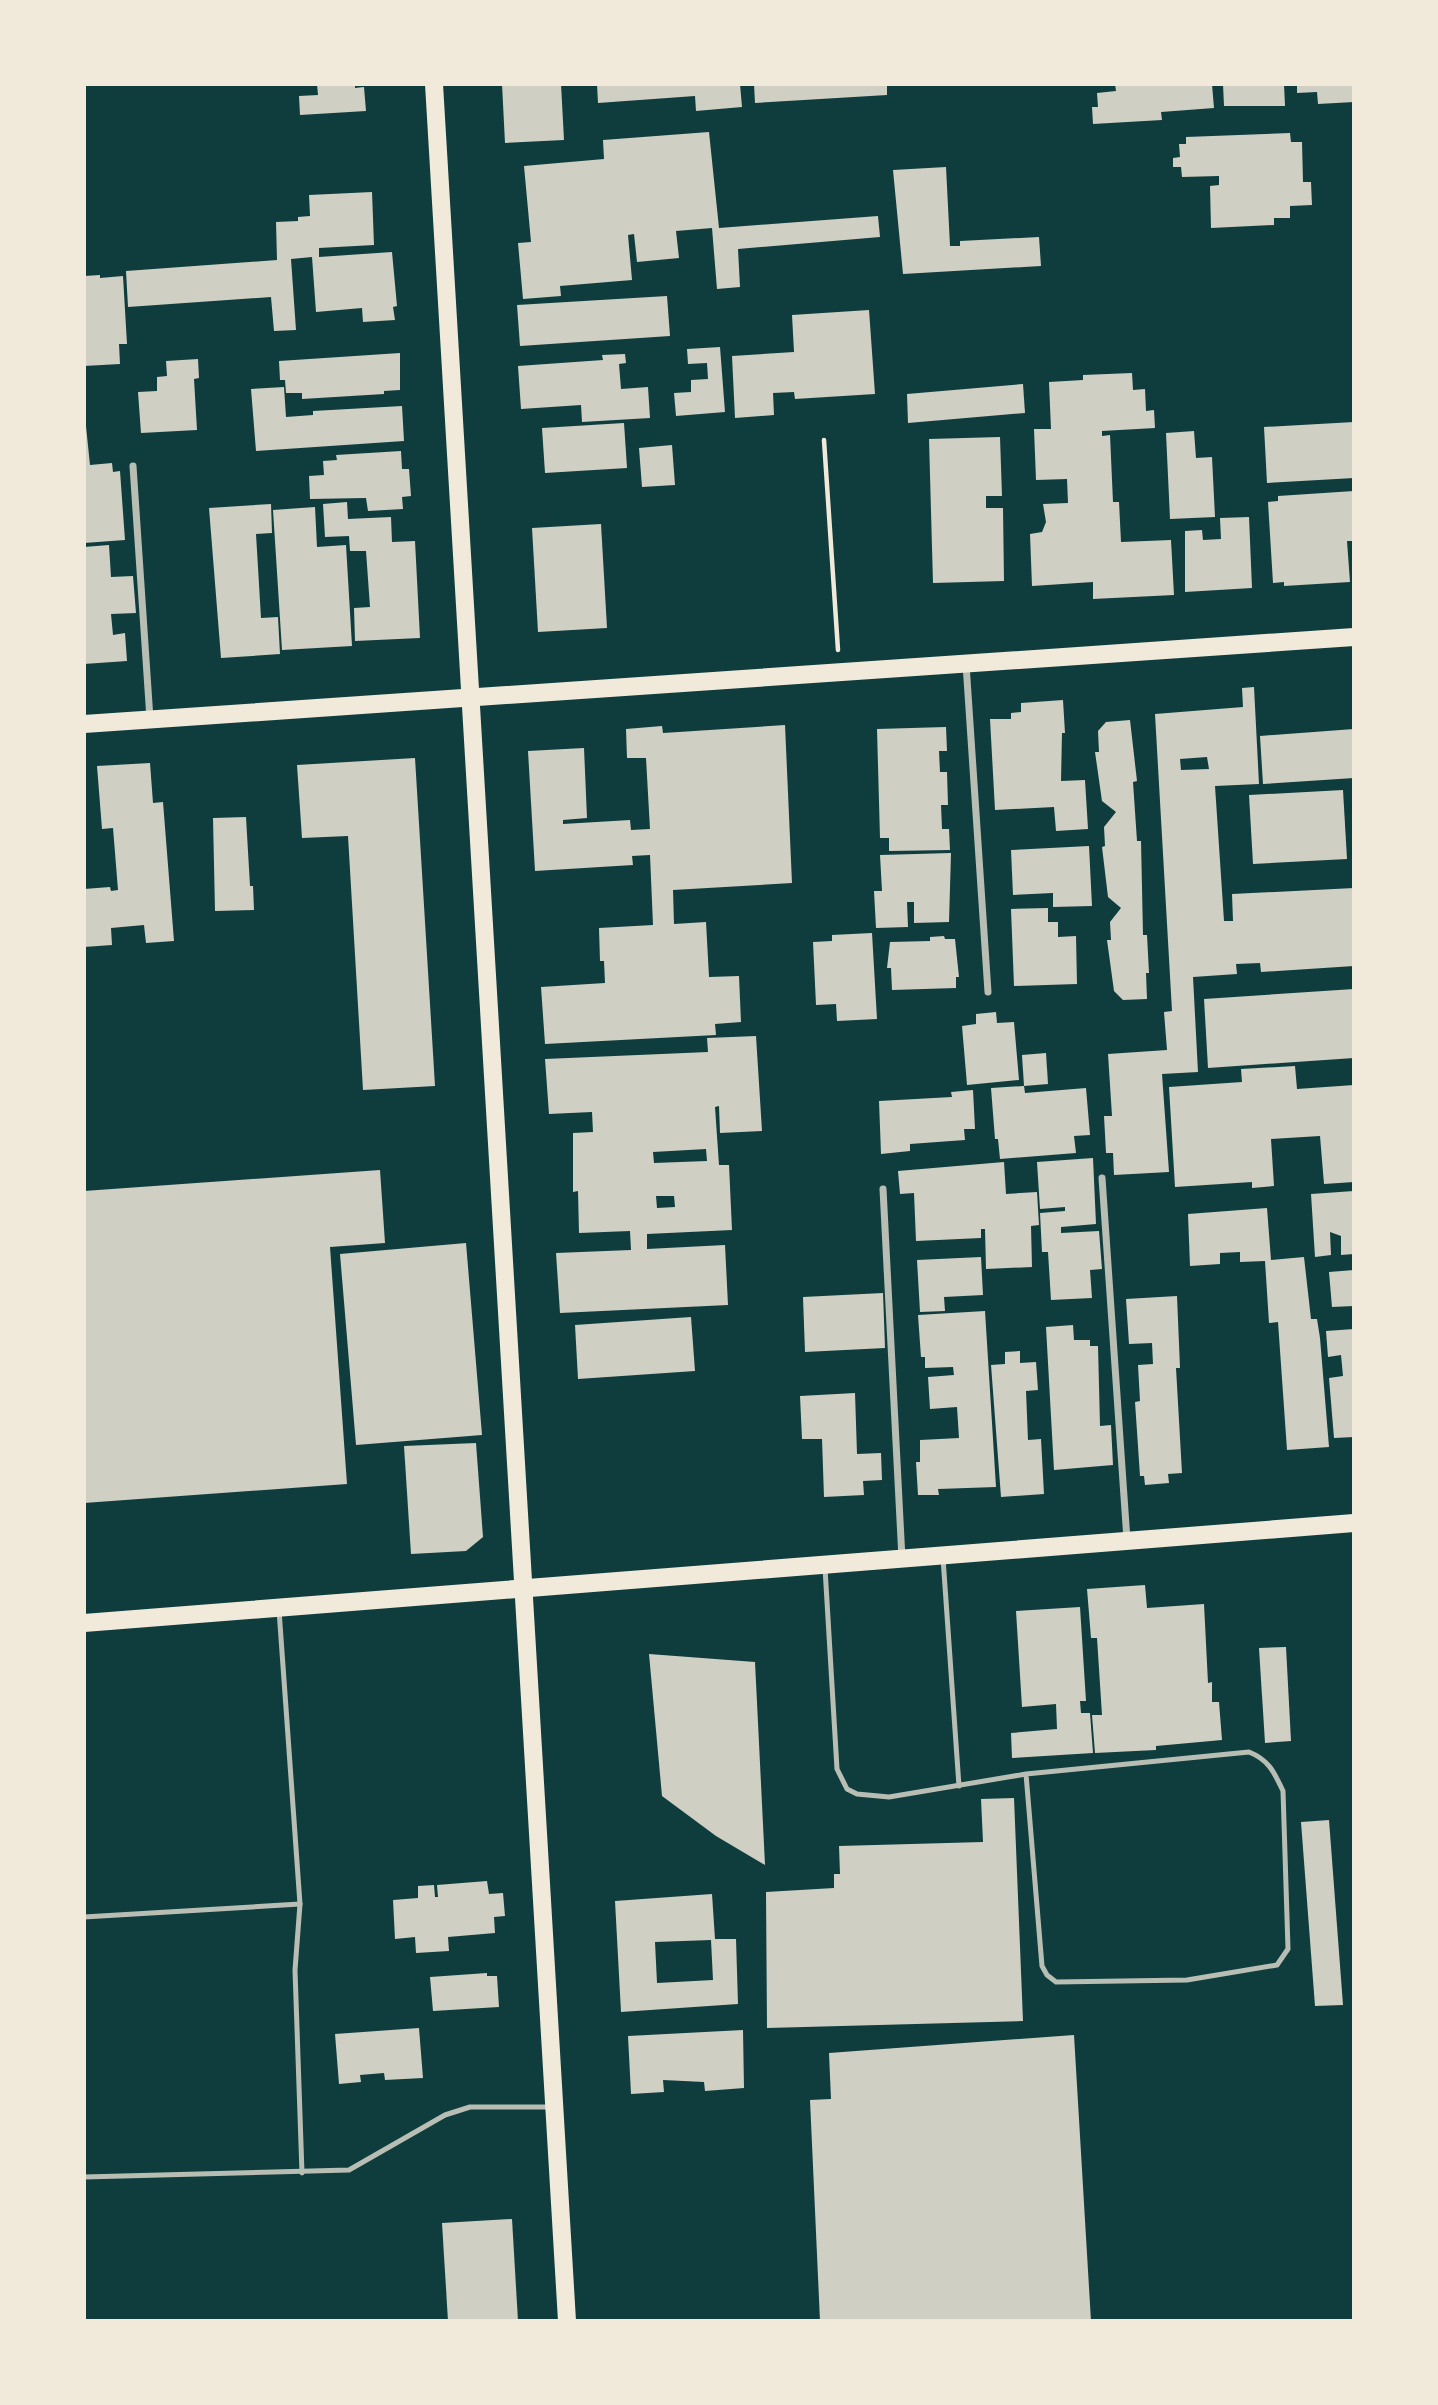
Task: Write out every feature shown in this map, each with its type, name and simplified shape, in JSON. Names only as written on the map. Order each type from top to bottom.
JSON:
[{"type":"main road","points":[[434,84],[567,2321]]},
{"type":"main road","points":[[84,724],[1354,636]]},
{"type":"main road","points":[[84,1623],[1354,1523]]},
{"type":"street","points":[[133,466],[150,719]]},
{"type":"street","points":[[966,663],[988,992]]},
{"type":"street","points":[[1102,1178],[1127,1541]]},
{"type":"street","points":[[883,1189],[902,1559]]},
{"type":"lane","points":[[943,1556],[959,1786]]},
{"type":"lane","points":[[825,1565],[837,1769],[847,1789],[857,1794],[889,1797],[1026,1774],[1249,1752],[1264,1758],[1283,1791],[1287,1949],[1284,1958],[1277,1965],[1187,1980],[1056,1982],[1047,1975],[1042,1966],[1026,1774]]},
{"type":"lane","points":[[278,1608],[300,1904],[295,1970],[302,2173]]},
{"type":"lane","points":[[84,1917],[300,1904]]},
{"type":"lane","points":[[84,2177],[349,2170],[445,2115],[470,2107],[554,2107]]},
{"type":"path","points":[[824,440],[839,672]]},
{"type":"building","points":[[317,84],[355,84],[355,88],[364,87],[366,111],[300,115],[299,96],[318,95]]},
{"type":"building","points":[[502,84],[561,84],[564,140],[505,143]]},
{"type":"building","points":[[597,84],[740,84],[742,107],[696,111],[695,96],[598,103]]},
{"type":"building","points":[[754,84],[887,84],[887,95],[755,103]]},
{"type":"building","points":[[1115,84],[1212,84],[1214,108],[1161,112],[1162,120],[1093,124],[1092,107],[1098,107],[1097,93],[1116,91]]},
{"type":"building","points":[[1223,84],[1284,84],[1285,106],[1224,106]]},
{"type":"building","points":[[1297,84],[1353,84],[1354,102],[1318,104],[1317,92],[1297,93]]},
{"type":"building","points":[[709,132],[719,228],[878,216],[880,237],[738,249],[740,287],[717,289],[712,228],[676,231],[679,258],[637,262],[634,234],[628,235],[632,280],[560,286],[561,296],[523,299],[518,243],[531,242],[524,166],[604,159],[603,140]]},
{"type":"building","points":[[1290,133],[1291,142],[1302,142],[1303,182],[1311,182],[1312,205],[1290,206],[1290,218],[1274,218],[1274,225],[1211,228],[1210,186],[1219,185],[1219,176],[1182,177],[1181,167],[1173,167],[1173,158],[1180,157],[1179,144],[1186,144],[1186,137]]},
{"type":"building","points":[[946,167],[950,246],[960,246],[960,241],[1039,237],[1041,266],[903,274],[893,170]]},
{"type":"building","points":[[372,192],[374,245],[319,248],[319,257],[392,252],[397,306],[393,307],[395,320],[363,322],[362,308],[316,312],[312,257],[291,259],[296,330],[274,331],[271,297],[128,307],[126,271],[277,260],[276,222],[298,221],[298,217],[310,216],[309,195]]},
{"type":"building","points":[[100,275],[100,278],[123,276],[127,344],[119,344],[120,364],[84,366],[84,276]]},
{"type":"building","points":[[667,296],[670,336],[520,346],[517,305]]},
{"type":"building","points":[[869,310],[875,394],[795,399],[794,392],[773,393],[774,415],[735,418],[732,356],[794,352],[792,315]]},
{"type":"building","points":[[720,347],[725,412],[676,416],[674,393],[691,392],[691,380],[708,379],[707,363],[688,364],[687,349]]},
{"type":"building","points":[[400,353],[400,390],[384,391],[384,394],[302,399],[302,393],[286,393],[285,380],[280,380],[279,361]]},
{"type":"building","points":[[625,354],[626,363],[619,364],[621,389],[648,387],[650,418],[582,422],[581,405],[521,409],[518,366],[603,360],[602,355]]},
{"type":"building","points":[[198,359],[199,378],[194,379],[197,430],[141,433],[138,392],[157,391],[157,377],[167,376],[166,361]]},
{"type":"building","points":[[1132,373],[1133,390],[1145,389],[1146,411],[1154,410],[1155,428],[1102,431],[1102,436],[1110,435],[1113,502],[1119,502],[1121,542],[1171,540],[1174,595],[1093,599],[1093,582],[1032,586],[1030,534],[1042,532],[1046,522],[1043,504],[1068,503],[1067,479],[1036,480],[1034,429],[1051,429],[1049,382],[1083,380],[1083,375]]},
{"type":"building","points":[[1023,384],[1025,413],[908,423],[907,394]]},
{"type":"building","points":[[284,387],[286,417],[313,415],[313,411],[402,406],[404,441],[256,451],[251,389]]},
{"type":"building","points":[[84,407],[90,465],[112,463],[113,472],[120,471],[125,540],[84,543]]},
{"type":"building","points":[[1354,422],[1354,478],[1267,483],[1264,427]]},
{"type":"building","points":[[624,423],[627,468],[545,473],[542,428]]},
{"type":"building","points":[[1194,431],[1196,458],[1212,457],[1215,517],[1170,519],[1166,433]]},
{"type":"building","points":[[1000,437],[1002,496],[986,496],[986,508],[1003,508],[1004,581],[933,583],[929,439]]},
{"type":"building","points":[[672,445],[675,485],[642,487],[639,448]]},
{"type":"building","points":[[401,451],[402,469],[409,469],[411,496],[402,497],[403,509],[368,511],[366,498],[310,499],[309,476],[324,475],[323,461],[337,460],[336,455]]},
{"type":"building","points":[[1354,491],[1354,541],[1347,541],[1350,582],[1284,586],[1284,582],[1273,583],[1268,502],[1278,501],[1278,496]]},
{"type":"building","points":[[347,502],[348,519],[391,517],[392,542],[415,541],[420,638],[355,641],[354,608],[370,607],[366,551],[350,551],[349,536],[325,537],[323,504]]},
{"type":"building","points":[[271,504],[272,533],[256,534],[261,618],[278,617],[280,654],[221,658],[209,508]]},
{"type":"building","points":[[315,507],[317,547],[346,545],[352,646],[282,650],[273,510]]},
{"type":"building","points":[[1249,517],[1252,588],[1185,592],[1185,531],[1202,530],[1203,540],[1221,539],[1220,518]]},
{"type":"building","points":[[601,524],[607,628],[538,632],[532,528]]},
{"type":"building","points":[[109,545],[111,577],[133,576],[136,613],[111,614],[113,635],[125,633],[127,661],[84,664],[84,547]]},
{"type":"building","points":[[1254,687],[1259,784],[1215,786],[1224,921],[1233,921],[1232,894],[1354,888],[1354,966],[1261,972],[1260,963],[1236,964],[1237,974],[1193,977],[1198,1072],[1162,1074],[1169,1172],[1114,1175],[1113,1153],[1106,1153],[1104,1116],[1112,1116],[1108,1054],[1167,1050],[1164,1012],[1172,1011],[1155,714],[1243,707],[1242,688]],"holes":[[[1207,757],[1209,769],[1181,770],[1180,759]]]},
{"type":"building","points":[[1063,700],[1065,733],[1062,733],[1061,781],[1085,780],[1088,829],[1056,831],[1054,807],[995,810],[990,719],[1011,719],[1011,713],[1021,712],[1021,703]]},
{"type":"building","points":[[1130,720],[1137,781],[1133,782],[1137,841],[1141,841],[1143,935],[1147,935],[1149,973],[1146,973],[1147,999],[1123,1000],[1114,991],[1107,940],[1111,940],[1110,922],[1121,908],[1108,897],[1102,847],[1105,846],[1104,827],[1116,812],[1102,801],[1095,752],[1099,752],[1098,731],[1106,722]]},
{"type":"building","points":[[785,725],[792,883],[673,890],[674,924],[706,922],[709,977],[739,976],[741,1022],[715,1024],[716,1035],[545,1044],[541,987],[605,983],[604,961],[600,961],[599,928],[653,925],[650,855],[632,856],[633,865],[535,871],[528,751],[584,748],[587,818],[563,820],[563,824],[630,820],[631,830],[650,829],[646,758],[627,758],[626,729],[662,726],[663,733]]},
{"type":"building","points":[[946,727],[947,751],[939,751],[940,772],[947,772],[948,805],[941,805],[942,829],[949,829],[950,850],[889,851],[889,838],[880,838],[877,729]]},
{"type":"building","points":[[1354,729],[1354,778],[1263,784],[1260,736]]},
{"type":"building","points":[[415,758],[435,1086],[363,1090],[348,836],[302,838],[297,765]]},
{"type":"building","points":[[150,763],[153,803],[163,802],[174,941],[146,943],[144,925],[111,928],[112,945],[84,947],[84,889],[110,887],[111,891],[118,890],[113,828],[102,829],[97,766]]},
{"type":"building","points":[[1343,790],[1347,859],[1253,864],[1249,795]]},
{"type":"building","points":[[246,817],[254,910],[215,911],[213,818]]},
{"type":"building","points":[[1089,846],[1092,906],[1053,907],[1053,893],[1013,895],[1011,850]]},
{"type":"building","points":[[951,853],[949,922],[914,923],[914,902],[907,902],[908,927],[876,928],[874,891],[882,891],[880,855]]},
{"type":"building","points":[[1048,908],[1048,922],[1058,922],[1058,937],[1076,936],[1077,984],[1014,986],[1011,909]]},
{"type":"building","points":[[872,933],[877,1019],[837,1021],[836,1004],[816,1005],[813,942],[832,941],[832,935]]},
{"type":"building","points":[[944,936],[945,939],[955,939],[959,977],[956,977],[956,988],[892,990],[891,968],[887,968],[890,942],[930,941],[930,937]]},
{"type":"building","points":[[1354,989],[1354,1058],[1208,1068],[1204,999]]},
{"type":"building","points":[[996,1012],[997,1023],[1014,1022],[1019,1080],[967,1085],[962,1026],[976,1024],[976,1014]]},
{"type":"building","points":[[756,1036],[762,1131],[720,1133],[719,1106],[715,1107],[719,1165],[729,1165],[732,1230],[647,1234],[647,1249],[725,1245],[728,1305],[560,1313],[556,1253],[631,1250],[630,1231],[579,1233],[578,1191],[573,1192],[573,1133],[593,1132],[592,1112],[549,1114],[545,1059],[708,1052],[707,1038]],"holes":[[[706,1149],[707,1161],[654,1163],[653,1152]],[[656,1196],[674,1196],[675,1207],[657,1208]]]},
{"type":"building","points":[[1046,1053],[1048,1084],[1024,1086],[1022,1055]]},
{"type":"building","points":[[1295,1066],[1297,1089],[1354,1085],[1354,1182],[1324,1184],[1320,1136],[1271,1139],[1274,1186],[1252,1188],[1252,1182],[1175,1187],[1169,1087],[1242,1082],[1241,1069]]},
{"type":"building","points":[[1024,1086],[1025,1093],[1086,1088],[1090,1135],[1074,1136],[1076,1153],[1000,1159],[998,1139],[995,1139],[991,1088]]},
{"type":"building","points":[[973,1090],[975,1129],[964,1129],[965,1140],[910,1144],[910,1151],[881,1154],[879,1101],[952,1097],[951,1092]]},
{"type":"building","points":[[1093,1158],[1096,1224],[1061,1227],[1061,1233],[1099,1231],[1102,1269],[1090,1270],[1092,1298],[1051,1300],[1048,1252],[1042,1252],[1040,1213],[1065,1211],[1065,1207],[1040,1209],[1037,1162]]},
{"type":"building","points":[[1004,1162],[1006,1194],[1037,1192],[1039,1225],[1031,1226],[1032,1267],[986,1269],[985,1229],[981,1229],[981,1238],[916,1241],[914,1193],[900,1194],[898,1171]]},
{"type":"building","points":[[380,1170],[385,1243],[330,1247],[347,1484],[84,1503],[84,1191]]},
{"type":"building","points":[[1354,1191],[1354,1254],[1341,1255],[1341,1236],[1330,1232],[1331,1255],[1315,1257],[1311,1194]]},
{"type":"building","points":[[1267,1208],[1271,1260],[1304,1257],[1311,1319],[1317,1319],[1320,1338],[1329,1447],[1287,1450],[1278,1322],[1269,1323],[1265,1261],[1240,1262],[1240,1252],[1220,1253],[1220,1264],[1190,1266],[1188,1214]]},
{"type":"building","points":[[466,1243],[482,1435],[356,1445],[340,1254]]},
{"type":"building","points":[[981,1257],[983,1295],[944,1297],[945,1311],[920,1312],[917,1260]]},
{"type":"building","points":[[1354,1270],[1354,1306],[1332,1307],[1329,1272]]},
{"type":"building","points":[[883,1293],[885,1348],[805,1352],[803,1297]]},
{"type":"building","points":[[1177,1296],[1180,1368],[1176,1368],[1182,1473],[1168,1474],[1169,1483],[1145,1485],[1144,1476],[1140,1476],[1135,1402],[1140,1401],[1138,1365],[1153,1364],[1152,1343],[1129,1344],[1126,1299]]},
{"type":"building","points":[[985,1311],[996,1487],[938,1489],[939,1495],[918,1495],[916,1462],[920,1462],[920,1440],[959,1438],[957,1407],[930,1409],[928,1377],[954,1375],[953,1367],[925,1368],[925,1357],[921,1357],[918,1315]]},
{"type":"building","points":[[691,1317],[695,1371],[578,1379],[575,1325]]},
{"type":"building","points":[[1073,1325],[1074,1340],[1090,1340],[1090,1346],[1098,1346],[1100,1426],[1111,1425],[1113,1465],[1054,1470],[1046,1327]]},
{"type":"building","points":[[1354,1329],[1354,1437],[1334,1438],[1329,1378],[1343,1376],[1341,1355],[1328,1357],[1326,1331]]},
{"type":"building","points":[[1020,1351],[1020,1363],[1036,1362],[1038,1390],[1026,1391],[1028,1440],[1041,1439],[1044,1494],[1001,1497],[991,1365],[1005,1364],[1005,1352]]},
{"type":"building","points":[[855,1393],[857,1454],[881,1453],[882,1480],[863,1481],[864,1495],[824,1497],[822,1439],[802,1439],[800,1396]]},
{"type":"building","points":[[476,1443],[483,1537],[466,1551],[411,1554],[404,1446]]},
{"type":"building","points":[[1145,1585],[1147,1608],[1204,1604],[1208,1683],[1212,1682],[1212,1702],[1219,1702],[1222,1740],[1156,1746],[1156,1750],[1095,1753],[1092,1715],[1102,1715],[1097,1638],[1091,1638],[1087,1589]]},
{"type":"building","points":[[1080,1607],[1086,1701],[1080,1701],[1081,1713],[1090,1713],[1093,1753],[1012,1758],[1011,1733],[1057,1729],[1056,1704],[1022,1707],[1016,1611]]},
{"type":"building","points":[[1286,1647],[1291,1741],[1265,1743],[1259,1648]]},
{"type":"building","points":[[649,1654],[755,1662],[765,1865],[716,1836],[662,1796]]},
{"type":"building","points":[[1014,1798],[1023,2021],[767,2028],[766,1892],[834,1888],[834,1874],[840,1874],[839,1846],[983,1842],[981,1799]]},
{"type":"building","points":[[1329,1820],[1343,2005],[1315,2006],[1301,1822]]},
{"type":"building","points":[[487,1881],[489,1894],[503,1893],[505,1916],[494,1917],[495,1933],[448,1937],[449,1951],[416,1953],[415,1937],[395,1939],[393,1900],[418,1898],[418,1886],[434,1885],[435,1897],[438,1897],[437,1885]]},
{"type":"building","points":[[712,1894],[715,1939],[736,1939],[738,2004],[621,2012],[615,1901]],"holes":[[[711,1940],[713,1980],[657,1983],[655,1942]]]},
{"type":"building","points":[[487,1973],[487,1976],[497,1976],[499,2007],[433,2011],[430,1977]]},
{"type":"building","points":[[419,2028],[423,2078],[385,2080],[384,2073],[360,2075],[361,2082],[339,2084],[335,2034]]},
{"type":"building","points":[[743,2030],[744,2088],[705,2091],[704,2082],[663,2080],[664,2092],[631,2094],[628,2036]]},
{"type":"building","points":[[1074,2035],[1091,2321],[820,2321],[810,2100],[831,2099],[829,2053]]},
{"type":"building","points":[[512,2219],[518,2321],[448,2321],[442,2223]]}]
